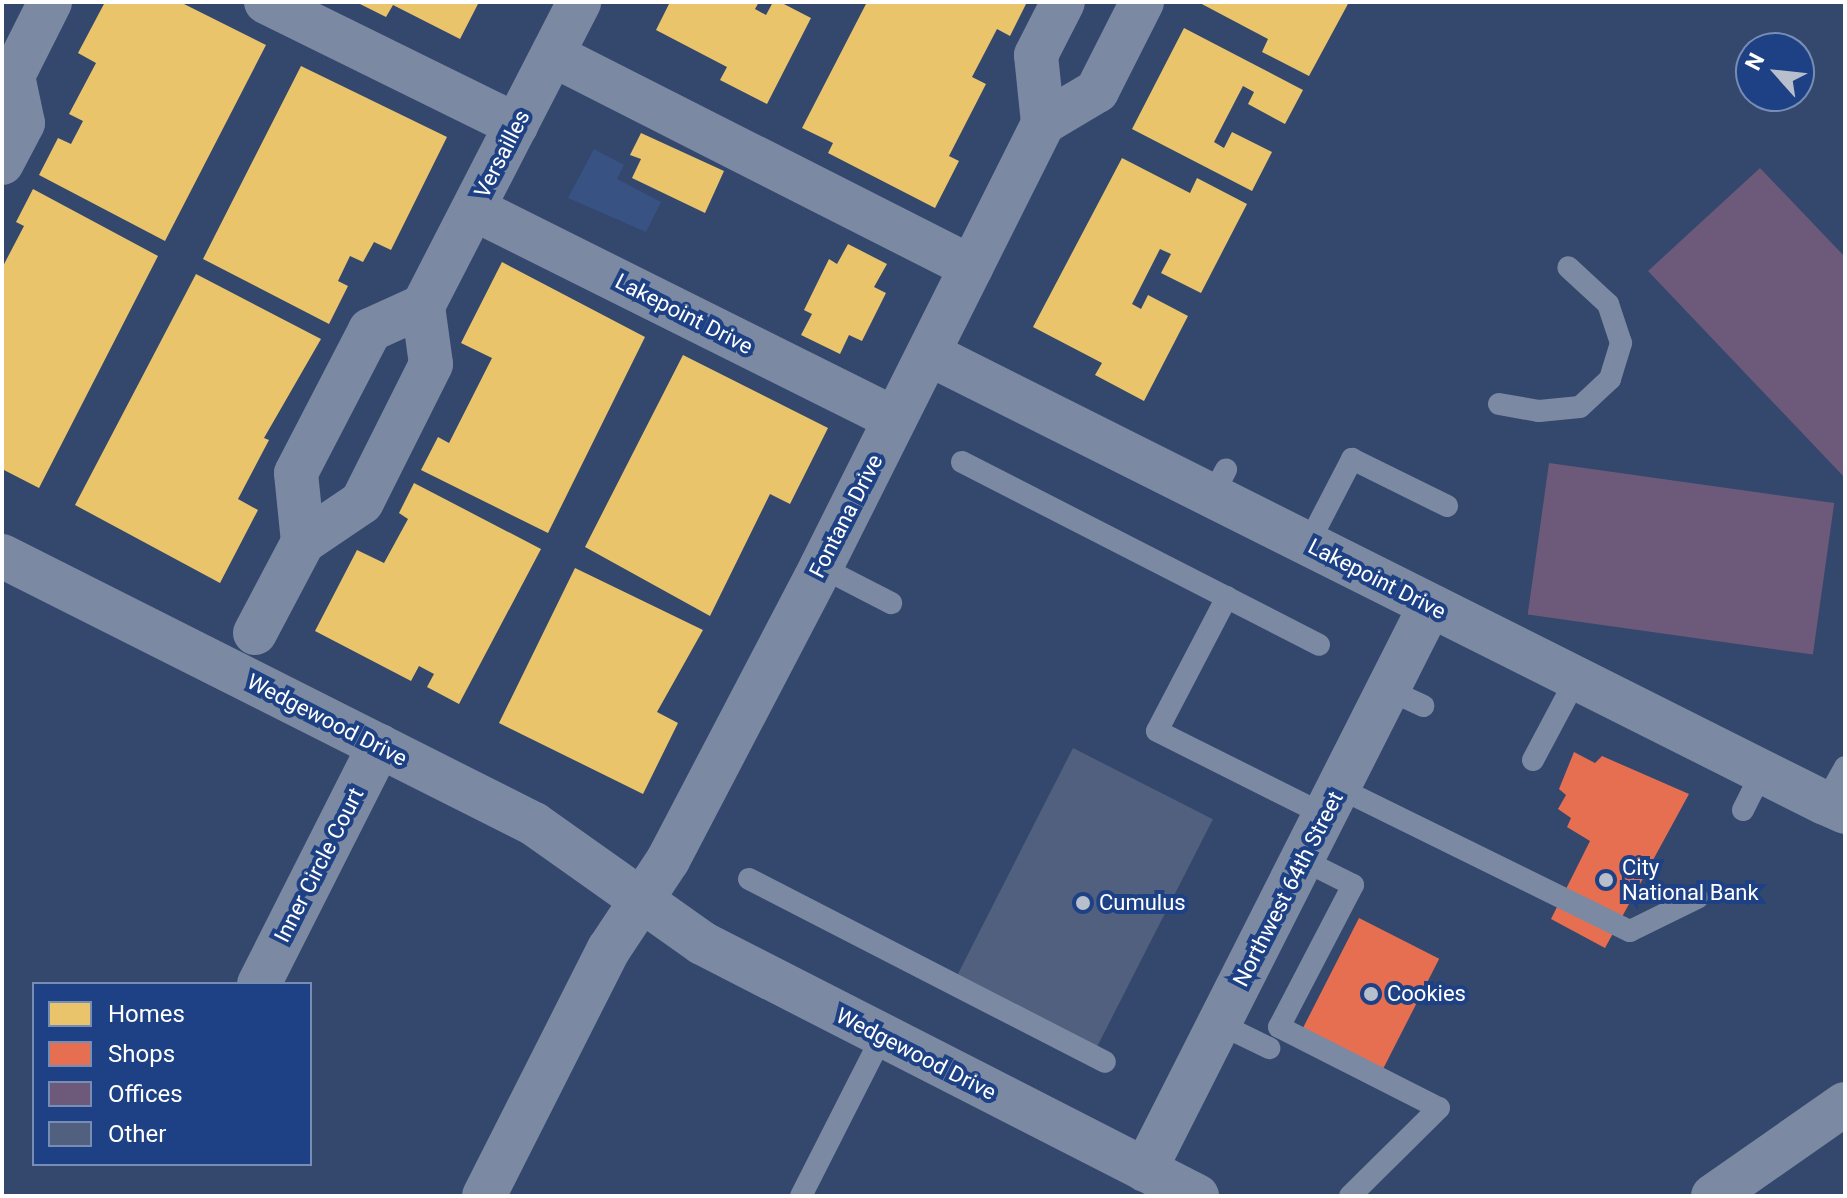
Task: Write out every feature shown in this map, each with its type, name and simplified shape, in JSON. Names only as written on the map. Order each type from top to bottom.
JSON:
[{"type":"highway","points":[[1713,1196],[1845,1104]]},
{"type":"street","points":[[2,163],[23,123],[7,79],[50,2]]},
{"type":"street","points":[[266,2],[516,125]]},
{"type":"street","name":"Versailles","points":[[423,306],[579,2]]},
{"type":"street","points":[[1063,2],[1036,55],[1043,123],[1097,91],[1142,2]]},
{"type":"street","points":[[553,55],[971,267]]},
{"type":"street","name":"Fontana Drive","points":[[640,904],[668,860],[821,567],[1043,123]]},
{"type":"street","name":"Lakepoint Drive","points":[[474,209],[895,419]]},
{"type":"street","points":[[255,633],[303,542],[362,502],[431,364],[423,306],[370,330],[296,473],[303,542]]},
{"type":"street","name":"Lakepoint Drive","points":[[929,354],[1219,483],[1308,544],[1576,679],[1753,791],[1838,794]]},
{"type":"street","name":"Wedgewood Drive","points":[[2,556],[534,824],[640,904],[702,943],[1197,1196]]},
{"type":"street","name":"Northwest 64th Street","points":[[1145,1170],[1332,801],[1406,698],[1430,606]]},
{"type":"street","name":"Inner Circle Court","points":[[260,982],[379,746]]},
{"type":"street","points":[[484,1196],[609,949],[640,904]]},
{"type":"lane","points":[[1499,404],[1539,411],[1580,407],[1610,379],[1621,343],[1608,304],[1568,267]]},
{"type":"lane","points":[[1308,544],[1352,459],[1447,506]]},
{"type":"lane","points":[[962,462],[1319,645]]},
{"type":"lane","points":[[821,567],[891,603]]},
{"type":"lane","points":[[1227,597],[1157,731],[1332,801],[1630,931],[1697,898]]},
{"type":"lane","points":[[1533,760],[1576,679]]},
{"type":"lane","points":[[1303,860],[1353,885],[1279,1027],[1439,1108],[1350,1196]]},
{"type":"lane","points":[[749,879],[1105,1062]]},
{"type":"lane","points":[[1220,1024],[1269,1048]]},
{"type":"lane","points":[[801,1196],[882,1036]]},
{"type":"water","points":[[594,149],[624,165],[617,179],[661,202],[646,232],[568,198]]},
{"type":"building: Homes","points":[[105,2],[180,2],[266,45],[165,241],[39,175],[58,138],[71,144],[83,121],[69,114],[96,63],[78,53]]},
{"type":"building: Homes","points":[[356,2],[479,2],[460,39],[393,5],[386,17]]},
{"type":"building: Homes","points":[[670,2],[759,2],[755,9],[766,15],[773,2],[780,2],[811,18],[767,104],[720,80],[727,67],[656,30]]},
{"type":"building: Homes","points":[[867,2],[1026,4],[1010,36],[997,29],[972,77],[986,84],[949,156],[959,161],[935,208],[828,153],[833,143],[802,128]]},
{"type":"building: Homes","points":[[1198,2],[1349,2],[1309,76],[1262,52],[1268,39]]},
{"type":"building: Homes","points":[[1184,28],[1303,90],[1285,124],[1248,104],[1254,92],[1243,86],[1214,142],[1224,148],[1232,132],[1272,152],[1252,191],[1132,129]]},
{"type":"building: Homes","points":[[301,66],[447,137],[391,250],[374,242],[363,262],[350,256],[338,281],[348,286],[329,324],[203,259]]},
{"type":"building: Homes","points":[[641,133],[724,171],[705,213],[632,178],[641,159],[630,155]]},
{"type":"building: Homes","points":[[1122,158],[1190,193],[1197,178],[1247,204],[1201,293],[1161,273],[1171,254],[1160,249],[1132,304],[1141,309],[1148,295],[1188,316],[1144,401],[1095,375],[1102,363],[1033,327]]},
{"type":"building: Homes","points":[[33,189],[158,256],[39,488],[2,469],[2,268],[24,226],[16,222]]},
{"type":"building: Homes","points":[[848,244],[887,264],[874,287],[886,293],[862,341],[849,335],[840,354],[801,335],[812,314],[804,310],[829,259],[837,264]]},
{"type":"building: Homes","points":[[502,262],[645,337],[548,533],[421,470],[438,437],[449,443],[492,358],[461,343]]},
{"type":"building: Homes","points":[[196,274],[321,339],[264,438],[269,440],[238,499],[258,510],[220,583],[75,505]]},
{"type":"building: Homes","points":[[683,355],[828,428],[790,504],[770,494],[710,616],[585,547]]},
{"type":"building: Homes","points":[[414,483],[541,549],[459,704],[427,687],[434,674],[419,666],[411,681],[315,631],[357,550],[384,563],[408,519],[399,513]]},
{"type":"building: Homes","points":[[575,568],[703,630],[657,712],[678,723],[643,794],[499,723]]},
{"type":"building: Shops","name":"City National Bank","points":[[1574,752],[1595,763],[1602,756],[1689,794],[1605,948],[1551,919],[1590,841],[1567,827],[1571,818],[1558,809],[1566,795],[1559,789]]},
{"type":"building: Shops","name":"Cookies","points":[[1359,918],[1439,959],[1383,1069],[1303,1028]]},
{"type":"building: Offices","points":[[1760,168],[1845,257],[1845,478],[1648,271]]},
{"type":"building: Offices","points":[[1549,463],[1834,503],[1813,655],[1528,615]]},
{"type":"building: Other","name":"Cumulus","points":[[1073,748],[1213,819],[1091,1059],[951,988]]},
{"type":"place","name":"City National Bank","points":[[1606,880]]},
{"type":"place","name":"Cumulus","points":[[1083,903]]},
{"type":"place","name":"Cookies","points":[[1371,994]]}]
